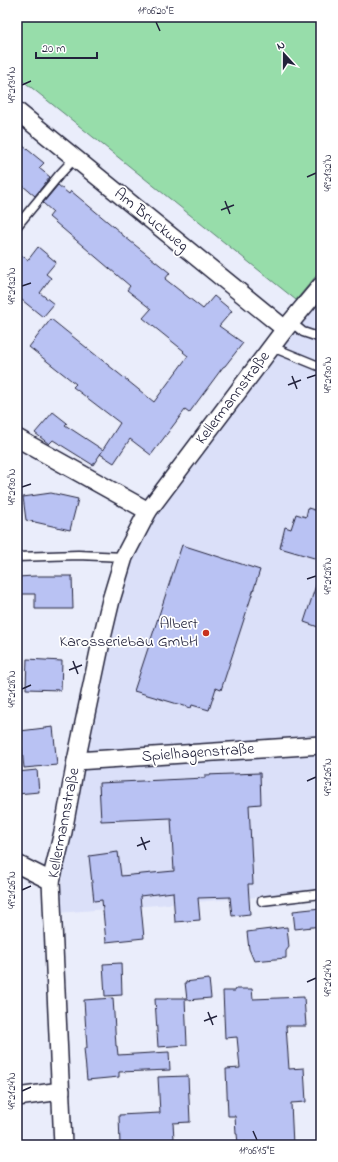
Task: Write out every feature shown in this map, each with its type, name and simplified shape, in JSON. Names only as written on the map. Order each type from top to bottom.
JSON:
[{"type":"street","name":"Am Bruckweg","points":[[17,111],[288,326]]},
{"type":"street","name":"Kellermannstraße","points":[[63,1145],[56,961],[51,881],[63,832],[76,761],[111,600],[124,557],[148,511],[288,326],[321,286]]},
{"type":"street","points":[[17,438],[148,511]]},
{"type":"street","name":"Spielhagenstraße","points":[[76,761],[321,745]]},
{"type":"street","points":[[17,864],[51,881]]},
{"type":"street","points":[[17,1097],[60,1091]]},
{"type":"lane","points":[[17,226],[75,158]]},
{"type":"lane","points":[[288,326],[321,338]]},
{"type":"lane","points":[[272,347],[321,367]]},
{"type":"lane","points":[[17,557],[78,555],[124,557]]},
{"type":"lane","points":[[262,901],[321,894]]},
{"type":"shaded area","points":[[321,270],[321,892],[57,913],[107,599],[137,510],[296,300]]},
{"type":"green space","points":[[17,17],[321,17],[321,270],[296,300],[17,76]]},
{"type":"building","points":[[17,141],[44,163],[39,168],[50,177],[35,196],[17,181]]},
{"type":"building","points":[[58,185],[69,194],[71,191],[170,273],[165,279],[203,309],[214,296],[232,311],[219,326],[243,343],[189,413],[185,410],[151,455],[130,439],[114,463],[100,454],[120,423],[73,387],[76,384],[29,347],[51,319],[154,402],[188,356],[183,352],[184,351],[143,318],[151,309],[127,290],[130,286],[49,217],[53,212],[43,203]]},
{"type":"building","points":[[38,247],[56,262],[46,274],[51,278],[40,293],[54,304],[43,317],[17,296],[17,252],[28,260]]},
{"type":"building","points":[[53,412],[67,423],[65,425],[103,450],[93,465],[53,440],[49,444],[35,433]]},
{"type":"building","points":[[51,493],[78,499],[70,530],[26,520],[23,497]]},
{"type":"building","points":[[308,508],[321,512],[321,560],[280,548],[285,527],[291,529],[296,514],[306,517]]},
{"type":"building","points":[[182,545],[260,570],[221,690],[216,688],[209,710],[192,705],[191,708],[134,691]]},
{"type":"building","points":[[72,576],[73,609],[35,609],[35,594],[17,594],[17,577]]},
{"type":"building","points":[[318,579],[321,580],[321,628],[304,622]]},
{"type":"building","points":[[27,659],[62,661],[61,690],[26,689]]},
{"type":"building","points":[[53,727],[57,765],[24,768],[20,731]]},
{"type":"building","points":[[37,770],[39,792],[17,794],[17,772]]},
{"type":"building","points":[[260,773],[261,804],[249,805],[253,884],[248,884],[250,914],[232,916],[230,897],[198,898],[200,920],[175,922],[173,892],[140,896],[144,938],[106,942],[102,900],[94,901],[89,856],[118,852],[121,876],[174,871],[171,818],[101,821],[99,783],[205,778],[205,775]]},
{"type":"building","points":[[321,908],[321,926],[295,929],[293,911]]},
{"type":"building","points":[[287,927],[289,947],[286,951],[286,958],[254,961],[249,949],[247,932]]},
{"type":"building","points":[[121,963],[122,995],[105,996],[103,964]]},
{"type":"building","points":[[209,979],[211,998],[187,1000],[185,982]]},
{"type":"building","points":[[236,989],[252,989],[253,999],[304,997],[306,1026],[286,1026],[289,1069],[304,1068],[306,1102],[291,1103],[293,1145],[246,1145],[246,1142],[238,1143],[235,1116],[228,1116],[226,1069],[240,1068],[237,1037],[225,1038],[223,991],[235,991]]},
{"type":"building","points":[[113,998],[116,1046],[118,1055],[169,1052],[170,1070],[119,1072],[119,1077],[87,1080],[84,1048],[87,1048],[84,1000]]},
{"type":"building","points":[[185,998],[187,1045],[158,1047],[155,999]]},
{"type":"building","points":[[188,1076],[190,1122],[173,1123],[174,1139],[172,1139],[172,1145],[120,1145],[119,1115],[160,1113],[158,1077]]},
{"type":"place","name":"Albert Karosseriebau GmbH","points":[[206,633]]}]
